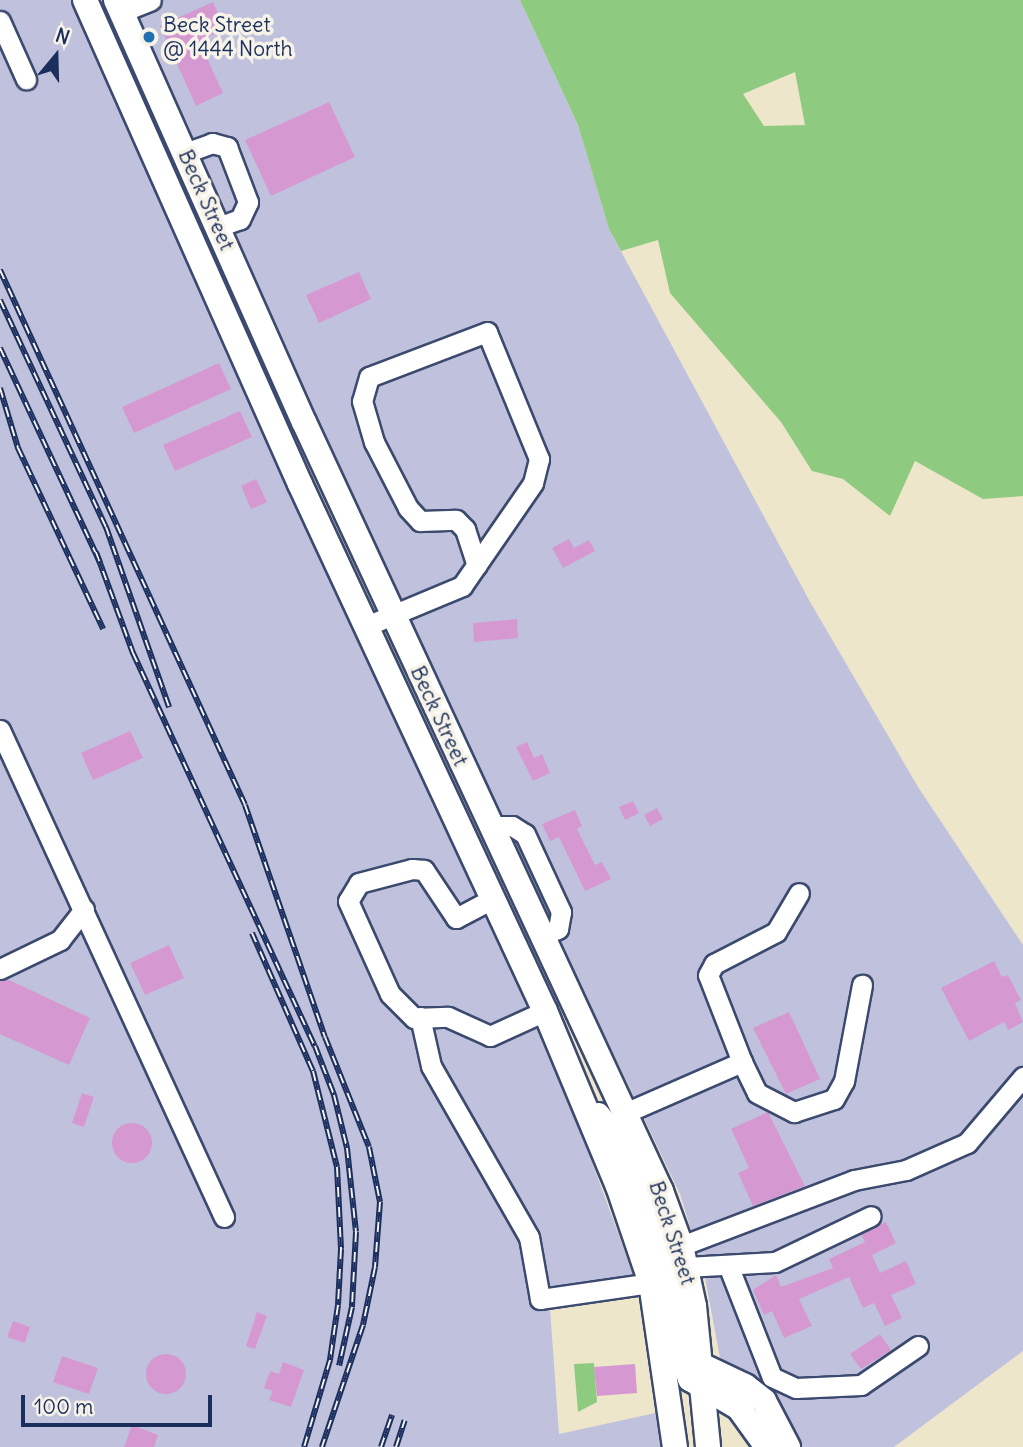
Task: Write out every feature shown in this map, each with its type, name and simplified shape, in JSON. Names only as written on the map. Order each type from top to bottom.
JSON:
[{"type":"main road","name":"Beck Street","points":[[85,0],[366,626],[545,1011],[628,1210],[651,1283],[675,1447]]},
{"type":"main road","name":"Beck Street","points":[[119,6],[393,615],[625,1113],[684,1257],[701,1365],[708,1447]]},
{"type":"main road","points":[[580,1093],[619,1141],[638,1184],[670,1282],[684,1367],[703,1390],[739,1408],[767,1447]]},
{"type":"main road","points":[[701,1365],[745,1386],[764,1401],[788,1447]]},
{"type":"lane","points":[[119,6],[151,0]]},
{"type":"lane","points":[[0,21],[26,79]]},
{"type":"lane","points":[[185,153],[212,143],[227,147],[248,202],[240,219],[218,227]]},
{"type":"lane","points":[[366,626],[462,586],[477,565],[533,483],[539,459],[487,332],[369,377],[362,401],[374,442],[408,508],[420,521],[456,520],[466,529],[477,565]]},
{"type":"lane","points":[[0,730],[224,1217]]},
{"type":"lane","points":[[494,898],[456,918],[424,870],[394,872],[359,883],[348,901],[390,994],[414,1018],[448,1017],[490,1036],[545,1011]]},
{"type":"lane","points":[[799,893],[776,932],[714,964],[708,975],[757,1093],[794,1112],[834,1099],[844,1081],[862,985]]},
{"type":"lane","points":[[0,969],[60,940],[84,909]]},
{"type":"lane","points":[[420,1017],[431,1066],[529,1237],[540,1299],[651,1283]]},
{"type":"lane","points":[[625,1113],[742,1062]]},
{"type":"lane","points":[[684,1257],[854,1180],[906,1170],[967,1143],[1023,1077]]},
{"type":"lane","points":[[684,1257],[728,1265],[775,1262],[871,1216]]},
{"type":"lane","points":[[728,1265],[772,1377],[796,1388],[861,1385],[918,1346]]},
{"type":"shaded area","points":[[0,0],[71,0],[570,1102],[636,1282],[549,1294],[559,1434],[660,1412],[664,1447],[0,1447]]},
{"type":"shaded area","points":[[132,0],[520,0],[578,125],[609,229],[809,600],[918,787],[1023,945],[1023,1351],[894,1447],[802,1447],[781,1404],[756,1380],[720,1358],[704,1272],[680,1194],[348,495]]},
{"type":"green space","points":[[520,0],[1023,0],[1023,496],[983,499],[915,461],[890,516],[843,479],[812,471],[781,422],[670,293],[658,240],[621,251],[609,229],[578,125]],"holes":[[[795,72],[805,125],[764,126],[743,94]]]},
{"type":"green space","points":[[594,1363],[597,1402],[578,1412],[574,1364]]},
{"type":"building","points":[[213,2],[225,29],[199,41],[223,93],[196,106],[160,26]]},
{"type":"building","points":[[329,102],[355,157],[271,196],[245,140]]},
{"type":"building","points":[[359,272],[371,299],[319,323],[306,295]]},
{"type":"building","points":[[219,363],[231,389],[134,433],[122,407]]},
{"type":"building","points":[[240,411],[252,437],[175,471],[163,445]]},
{"type":"building","points":[[256,479],[267,502],[251,509],[241,486]]},
{"type":"building","points":[[569,539],[574,548],[589,540],[595,551],[563,568],[552,548]]},
{"type":"building","points":[[517,619],[518,638],[474,642],[473,623]]},
{"type":"building","points":[[130,731],[143,758],[93,780],[81,753]]},
{"type":"building","points":[[527,742],[534,758],[542,754],[550,773],[533,781],[516,747]]},
{"type":"building","points":[[633,801],[639,813],[625,820],[619,807]]},
{"type":"building","points":[[657,808],[663,819],[650,826],[644,815]]},
{"type":"building","points":[[575,810],[582,826],[577,829],[595,865],[602,862],[611,879],[585,891],[559,837],[550,841],[542,824]]},
{"type":"building","points":[[169,945],[184,978],[145,995],[130,963]]},
{"type":"building","points":[[994,961],[1002,977],[1008,975],[1021,1000],[1015,1003],[1023,1022],[1008,1030],[1004,1022],[969,1041],[941,988]]},
{"type":"building","points":[[7,979],[90,1018],[69,1065],[0,1034],[0,981]]},
{"type":"building","points":[[789,1012],[820,1079],[786,1094],[753,1028]]},
{"type":"building","points":[[82,1093],[94,1097],[84,1127],[72,1123]]},
{"type":"building","points":[[768,1112],[805,1186],[753,1206],[738,1173],[749,1168],[731,1129]]},
{"type":"building","points":[[132,1123],[140,1124],[146,1129],[151,1135],[151,1151],[146,1157],[140,1162],[132,1163],[124,1162],[118,1157],[113,1151],[112,1143],[113,1135],[118,1129],[124,1124]]},
{"type":"building","points":[[886,1222],[896,1243],[872,1255],[880,1273],[906,1261],[916,1284],[891,1295],[902,1318],[885,1326],[874,1303],[863,1308],[849,1277],[799,1299],[812,1326],[784,1338],[772,1311],[764,1315],[753,1290],[776,1275],[781,1287],[833,1268],[829,1259],[865,1242],[861,1234]]},
{"type":"building","points":[[257,1312],[267,1316],[255,1349],[246,1346]]},
{"type":"building","points":[[13,1321],[30,1327],[25,1343],[7,1337]]},
{"type":"building","points":[[880,1334],[891,1350],[861,1369],[850,1354]]},
{"type":"building","points":[[166,1354],[174,1355],[180,1360],[185,1366],[185,1382],[180,1388],[174,1393],[166,1394],[158,1393],[152,1388],[147,1382],[146,1374],[147,1366],[152,1360],[158,1355]]},
{"type":"building","points":[[62,1356],[98,1368],[89,1394],[53,1382]]},
{"type":"building","points":[[283,1362],[304,1370],[291,1407],[269,1400],[273,1391],[264,1388],[270,1371],[279,1374]]},
{"type":"building","points":[[635,1364],[637,1393],[597,1396],[594,1367]]},
{"type":"building","points":[[132,1425],[158,1435],[154,1447],[124,1447]]},
{"type":"railway","points":[[0,270],[245,805],[325,1037],[369,1147],[380,1202],[375,1267],[363,1325],[322,1447]]},
{"type":"railway","points":[[0,300],[106,527],[169,707]]},
{"type":"railway","points":[[0,348],[100,562]]},
{"type":"railway","points":[[0,388],[18,448],[103,629]]},
{"type":"railway","points":[[96,552],[133,653],[315,1046],[334,1095],[347,1148],[356,1232],[352,1307],[339,1366]]},
{"type":"railway","points":[[252,933],[313,1071],[337,1167],[341,1249],[338,1305],[330,1360],[304,1447]]},
{"type":"railway","points":[[381,1447],[392,1415]]},
{"type":"railway","points":[[396,1447],[405,1420]]},
{"type":"place","name":"Beck Street @ 1444 North","points":[[149,37]]}]
